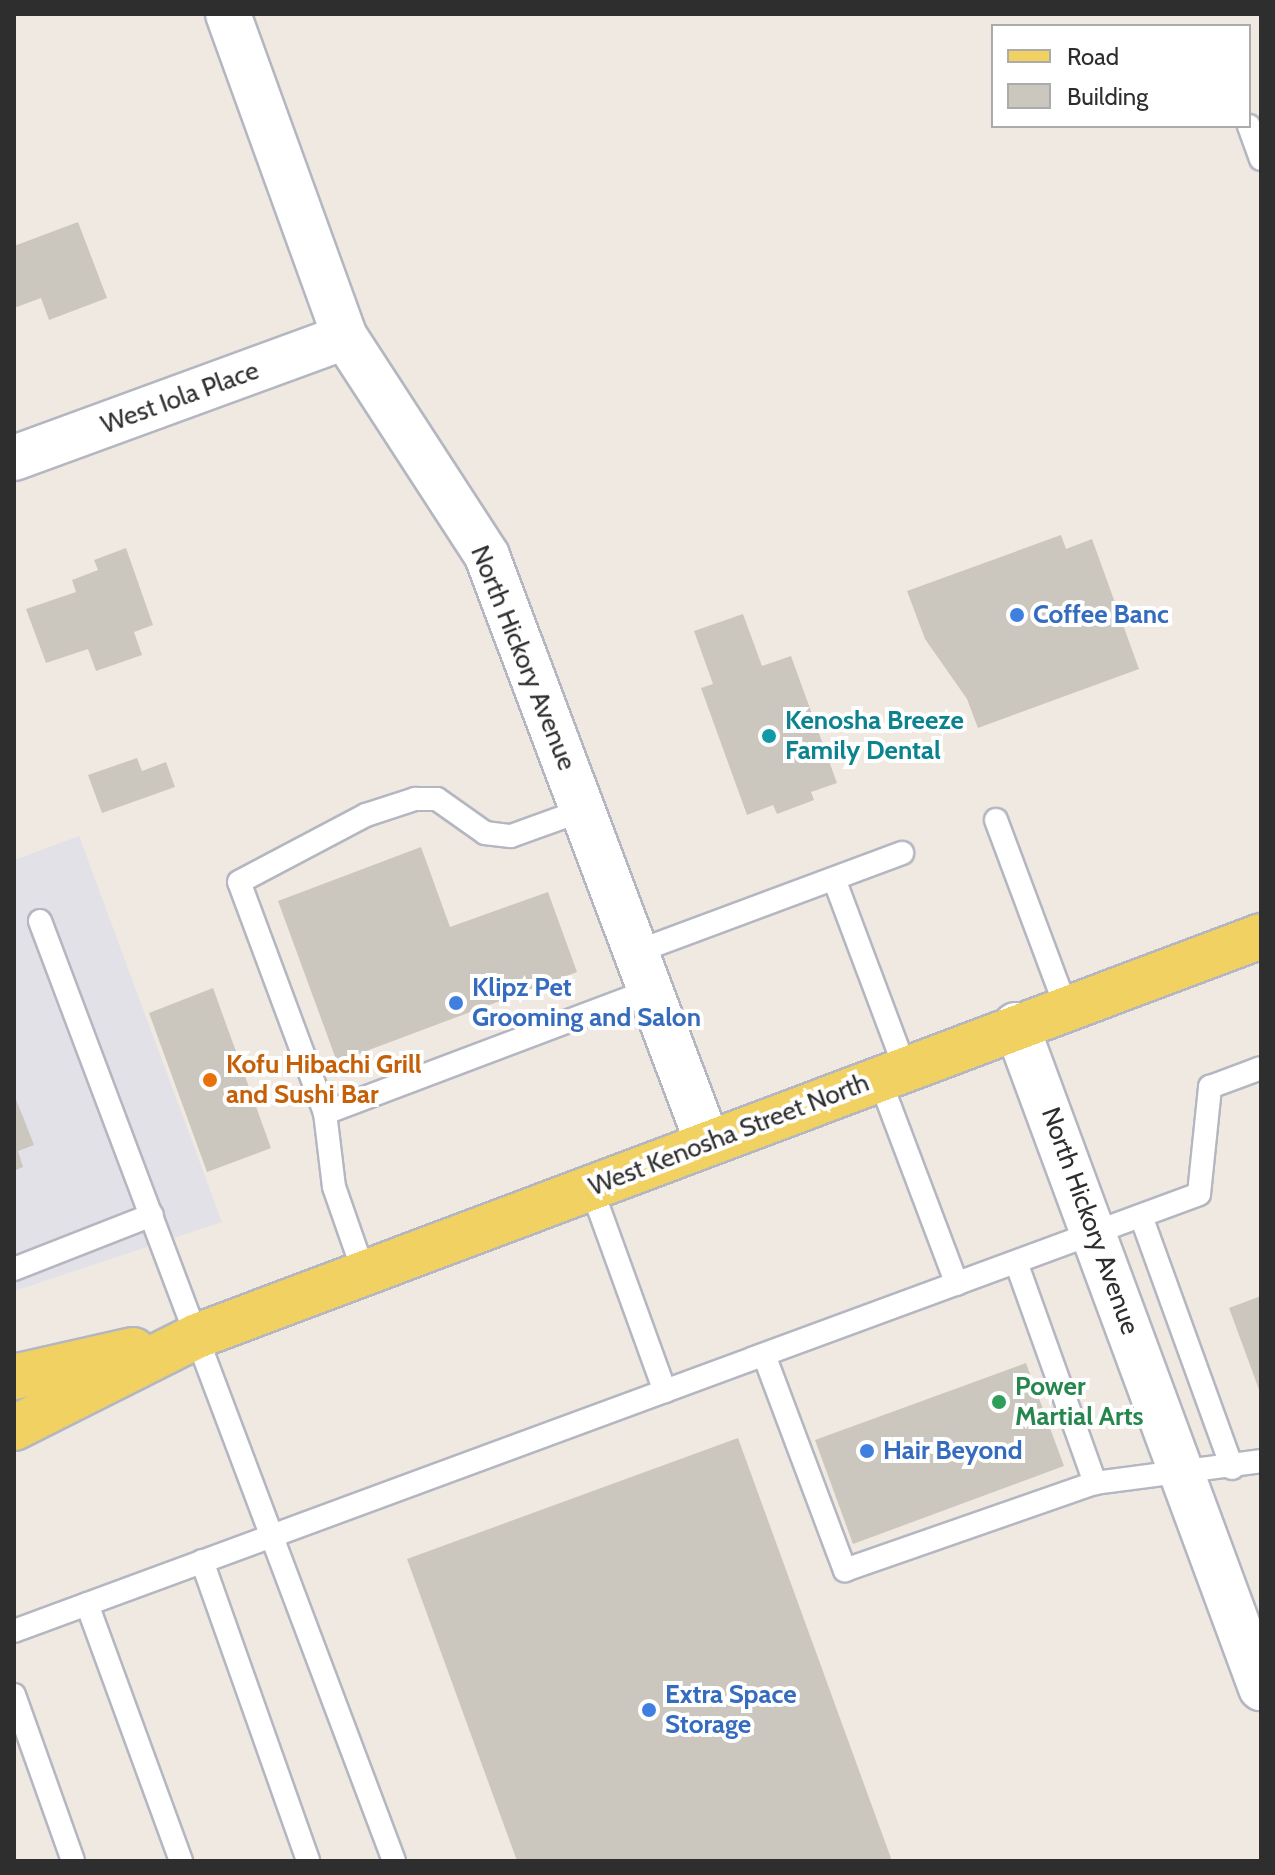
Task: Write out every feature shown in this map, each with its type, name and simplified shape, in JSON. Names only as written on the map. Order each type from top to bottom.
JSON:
[{"type":"main road","name":"West Kenosha Street North","points":[[14,1428],[197,1336],[1016,1025],[1261,936]]},
{"type":"main road","name":"West Kenosha Street North","points":[[14,1377],[197,1336]]},
{"type":"street","name":"North Hickory Avenue","points":[[228,14],[345,337],[487,556],[708,1144]]},
{"type":"street","name":"West Iola Place","points":[[14,458],[345,337]]},
{"type":"street","name":"North Hickory Avenue","points":[[1016,1025],[1261,1688]]},
{"type":"lane","points":[[1250,128],[1261,159]]},
{"type":"lane","points":[[364,1273],[334,1187],[325,1113],[239,882],[366,815],[415,799],[437,799],[485,833],[511,836],[583,810]]},
{"type":"lane","points":[[996,820],[1066,1007]]},
{"type":"lane","points":[[325,1113],[643,971],[834,879],[902,853]]},
{"type":"lane","points":[[834,879],[957,1284]]},
{"type":"lane","points":[[40,921],[394,1861]]},
{"type":"lane","points":[[14,1631],[1199,1194],[1210,1087],[1261,1068]]},
{"type":"lane","points":[[591,1187],[665,1391]]},
{"type":"lane","points":[[14,1269],[152,1215]]},
{"type":"lane","points":[[1141,1216],[1232,1468]]},
{"type":"lane","points":[[1016,1262],[1095,1483]]},
{"type":"lane","points":[[764,1355],[845,1570],[1095,1483],[1181,1468],[1232,1468],[1261,1461]]},
{"type":"lane","points":[[202,1561],[308,1861]]},
{"type":"lane","points":[[87,1604],[181,1861]]},
{"type":"lane","points":[[14,1695],[73,1861]]},
{"type":"shaded area","points":[[79,836],[222,1222],[14,1291],[14,860]]},
{"type":"building","points":[[78,222],[107,298],[49,320],[41,298],[14,308],[14,246]]},
{"type":"building","name":"Coffee Banc","points":[[1061,535],[1066,549],[1092,539],[1139,669],[978,728],[967,699],[925,639],[907,591]]},
{"type":"building","points":[[126,548],[153,625],[134,632],[142,655],[96,671],[88,649],[46,663],[26,609],[76,592],[72,580],[98,570],[94,560]]},
{"type":"building","name":"Kenosha Breeze Family Dental","points":[[743,614],[762,666],[791,656],[837,783],[811,792],[814,800],[777,814],[773,805],[747,815],[701,688],[713,684],[694,631]]},
{"type":"building","points":[[137,758],[142,771],[166,762],[175,787],[102,813],[88,775]]},
{"type":"building","points":[[421,847],[450,927],[548,892],[577,972],[337,1062],[278,901]]},
{"type":"building","name":"Kofu Hibachi Grill and Sushi Bar","points":[[213,988],[271,1148],[207,1172],[149,1013]]},
{"type":"building","points":[[14,1094],[34,1145],[18,1151],[23,1167],[14,1171]]},
{"type":"building","points":[[1261,1296],[1261,1395],[1229,1308]]},
{"type":"building","points":[[1026,1363],[1064,1466],[853,1544],[815,1440]]},
{"type":"building","name":"Extra Space Storage","points":[[738,1438],[892,1861],[517,1861],[407,1559]]},
{"type":"place","name":"Coffee Banc","points":[[1017,615]]},
{"type":"place","name":"Kenosha Breeze Family Dental","points":[[769,736]]},
{"type":"place","name":"Klipz Pet Grooming and Salon","points":[[456,1003]]},
{"type":"place","name":"Kofu Hibachi Grill and Sushi Bar","points":[[210,1080]]},
{"type":"place","name":"Power Martial Arts","points":[[999,1402]]},
{"type":"place","name":"Hair Beyond","points":[[867,1451]]},
{"type":"place","name":"Extra Space Storage","points":[[649,1710]]}]
